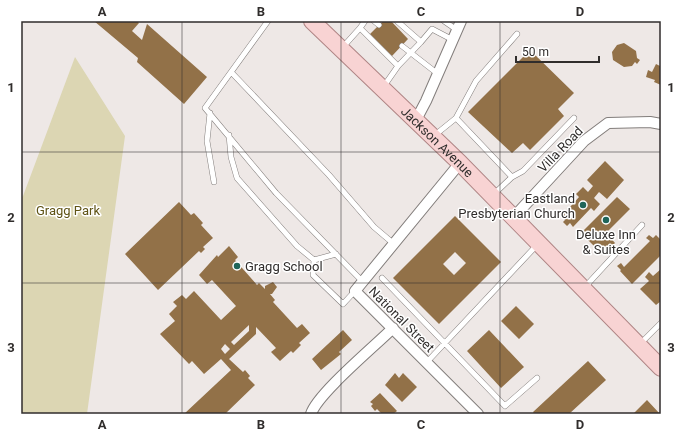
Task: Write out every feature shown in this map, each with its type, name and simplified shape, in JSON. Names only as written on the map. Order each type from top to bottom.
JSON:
[{"type":"main road","name":"Jackson Avenue","points":[[312,21],[460,163],[661,368]]},
{"type":"street","points":[[416,120],[459,25]]},
{"type":"street","name":"Villa Road","points":[[513,218],[584,140],[608,123],[650,122],[661,124]]},
{"type":"street","name":"National Street","points":[[460,163],[355,291],[478,414]]},
{"type":"street","points":[[311,414],[313,408],[325,394],[393,328]]},
{"type":"lane","points":[[268,21],[206,108],[276,193],[363,282]]},
{"type":"lane","points":[[342,49],[365,21]]},
{"type":"lane","points":[[374,21],[379,25]]},
{"type":"lane","points":[[397,21],[421,42]]},
{"type":"lane","points":[[444,21],[459,25]]},
{"type":"lane","points":[[360,28],[398,66]]},
{"type":"lane","points":[[382,88],[398,66],[432,29],[452,40]]},
{"type":"lane","points":[[432,136],[456,118],[476,81],[517,34]]},
{"type":"lane","points":[[402,46],[410,54],[438,74]]},
{"type":"lane","points":[[232,73],[329,175],[374,227],[394,244]]},
{"type":"lane","points":[[210,113],[207,141],[214,182]]},
{"type":"lane","points":[[456,118],[512,177]]},
{"type":"lane","points":[[492,196],[512,177],[523,171],[574,118]]},
{"type":"lane","points":[[229,135],[231,157],[236,178],[297,246],[314,260]]},
{"type":"lane","points":[[583,289],[642,225]]},
{"type":"lane","points":[[427,362],[446,344],[538,244]]},
{"type":"lane","points":[[314,260],[336,254]]},
{"type":"lane","points":[[314,260],[313,275],[344,304],[355,291]]},
{"type":"lane","points":[[382,278],[505,406],[537,378]]},
{"type":"lane","points":[[638,345],[661,323]]},
{"type":"green space","name":"Gragg Park","points":[[75,57],[125,136],[87,414],[21,414],[21,198]]},
{"type":"building","points":[[94,21],[137,21],[139,23],[132,31],[142,40],[147,24],[207,77],[184,104],[137,62],[138,58]]},
{"type":"building","points":[[383,21],[391,21],[408,39],[392,56],[370,34]]},
{"type":"building","points":[[624,43],[636,51],[637,58],[640,60],[637,64],[635,62],[632,66],[624,67],[613,60],[612,52],[617,45]]},
{"type":"building","points":[[530,50],[574,93],[558,109],[564,116],[530,150],[523,143],[512,153],[468,112]]},
{"type":"building","points":[[656,64],[660,66],[661,69],[661,85],[654,82],[655,80],[646,77],[648,70],[652,72]]},
{"type":"building","points":[[605,161],[624,180],[607,199],[599,192],[594,198],[600,204],[594,211],[591,208],[573,227],[570,223],[567,226],[563,222],[565,220],[562,216],[579,197],[576,194],[583,187],[588,192],[593,186],[587,180]]},
{"type":"building","name":"Deluxe Inn & Suites","points":[[617,197],[630,209],[608,231],[611,231],[611,235],[608,235],[615,243],[603,255],[581,233]]},
{"type":"building","points":[[179,202],[191,215],[194,213],[203,223],[201,225],[213,238],[203,247],[205,249],[201,253],[199,251],[158,290],[125,254]]},
{"type":"building","points":[[455,216],[501,262],[439,324],[393,278]],"holes":[[[455,252],[466,263],[454,275],[443,264]]]},
{"type":"building","points":[[649,235],[653,238],[656,235],[661,240],[661,255],[632,284],[617,266],[621,263],[624,267],[650,241],[646,238]]},
{"type":"building","points":[[229,246],[238,257],[235,260],[257,285],[259,283],[265,289],[265,286],[273,282],[277,287],[272,294],[270,294],[275,300],[273,302],[297,328],[302,324],[310,333],[299,343],[301,345],[293,353],[291,351],[280,361],[271,352],[276,348],[256,327],[256,334],[229,359],[243,372],[245,370],[250,376],[248,378],[255,385],[225,414],[184,414],[231,370],[221,359],[204,374],[192,361],[189,364],[160,334],[175,321],[169,314],[177,306],[173,302],[182,295],[186,299],[194,291],[221,320],[236,306],[212,280],[207,284],[199,275],[217,255],[218,257]],"holes":[[[249,325],[249,331],[234,345],[231,342]],[[225,344],[230,349],[225,354],[221,349]]]},
{"type":"building","points":[[661,269],[661,301],[656,305],[640,289],[649,281],[645,277],[649,272],[653,276]]},
{"type":"building","points":[[516,306],[534,324],[519,339],[501,321]]},
{"type":"building","points":[[343,330],[352,340],[339,352],[341,354],[321,370],[312,359]]},
{"type":"building","points":[[489,330],[524,367],[501,388],[467,351]]},
{"type":"building","points":[[588,361],[606,380],[569,414],[534,414],[533,412]]},
{"type":"building","points":[[395,373],[399,378],[403,373],[417,387],[402,402],[385,385]]},
{"type":"building","points":[[380,393],[397,411],[393,414],[382,414],[377,409],[375,411],[371,406],[373,404],[370,402]]},
{"type":"building","points":[[647,400],[660,414],[633,414]]},
{"type":"place","name":"Eastland Presbyterian Church","points":[[583,205]]},
{"type":"place","name":"Deluxe Inn & Suites","points":[[606,220]]},
{"type":"place","name":"Gragg School","points":[[237,266]]}]
